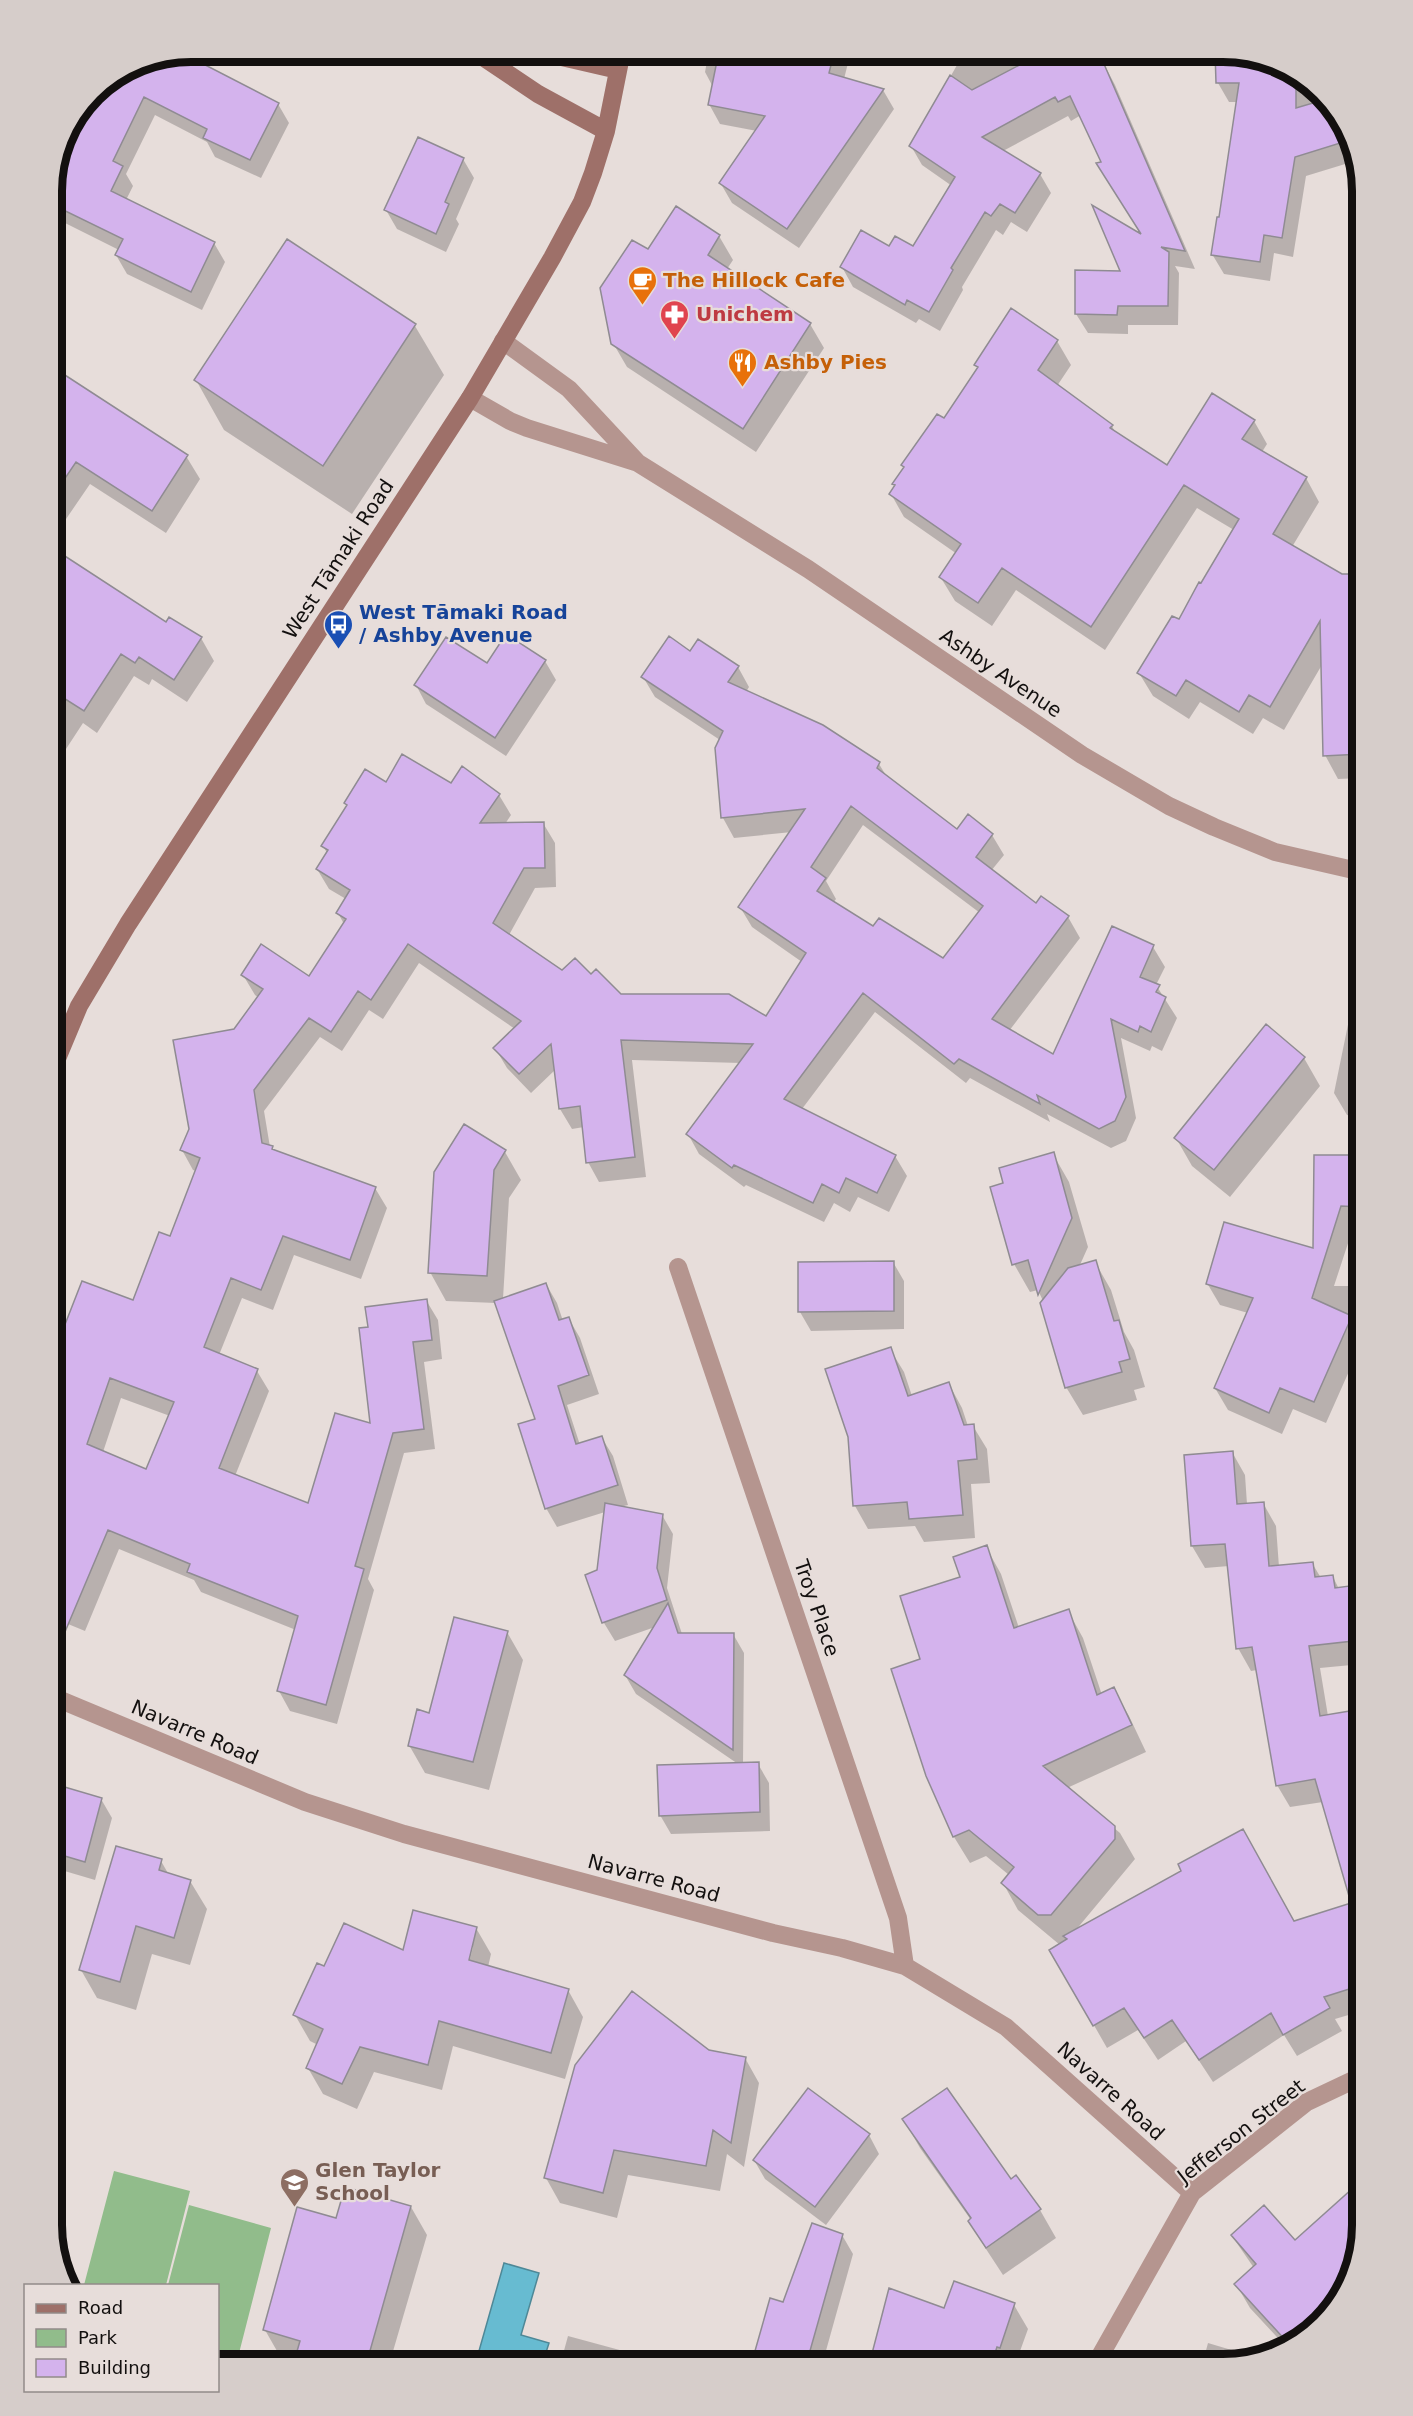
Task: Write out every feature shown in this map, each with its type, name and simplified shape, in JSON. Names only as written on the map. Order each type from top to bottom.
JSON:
[{"type":"main road","points":[[490,62],[538,94],[606,131]]},
{"type":"main road","points":[[583,62],[618,70]]},
{"type":"main road","name":"West Tāmaki Road","points":[[62,1047],[79,1006],[128,924],[470,399],[582,202],[606,131],[620,62]]},
{"type":"street","name":"Ashby Avenue","points":[[503,341],[569,389],[638,463]]},
{"type":"street","name":"Ashby Avenue","points":[[470,399],[527,428],[638,463],[808,569],[1082,755],[1169,806],[1275,852],[1352,870]]},
{"type":"street","name":"Troy Place","points":[[678,1267],[898,1918],[905,1966]]},
{"type":"street","name":"Navarre Road","points":[[62,1701],[305,1802],[404,1834],[905,1966],[1006,2027],[1192,2193]]},
{"type":"street","name":"Jefferson Street","points":[[1101,2354],[1192,2193],[1307,2102],[1352,2081]]},
{"type":"green space","points":[[114,2171],[190,2191],[166,2284],[84,2284]]},
{"type":"green space","points":[[189,2205],[271,2228],[239,2354],[219,2354],[219,2284],[168,2284]]},
{"type":"water","points":[[504,2263],[539,2273],[521,2335],[549,2343],[546,2354],[478,2354]]},
{"type":"building","points":[[199,62],[279,103],[250,160],[203,138],[207,129],[144,97],[113,161],[123,166],[111,191],[215,242],[191,292],[115,255],[123,239],[62,209],[63,174],[71,141],[88,112],[105,94],[119,83],[149,68],[165,64]]},
{"type":"building","points":[[717,62],[821,62],[831,65],[829,73],[884,89],[787,229],[719,183],[765,116],[708,105]]},
{"type":"building","points":[[1025,62],[1103,62],[1185,251],[1161,247],[1169,252],[1168,306],[1118,306],[1117,315],[1075,314],[1075,270],[1120,271],[1092,205],[1141,234],[1096,163],[1101,162],[1070,96],[1058,102],[1055,97],[982,137],[1041,173],[1015,213],[1000,204],[991,216],[985,212],[951,268],[953,270],[929,312],[907,300],[905,305],[840,267],[861,230],[889,246],[895,236],[913,246],[955,177],[909,146],[950,75],[972,90]]},
{"type":"building","points":[[1215,62],[1248,64],[1280,75],[1296,85],[1296,108],[1316,102],[1330,119],[1342,142],[1295,157],[1282,238],[1264,235],[1260,262],[1211,255],[1239,83],[1216,83]]},
{"type":"building","points":[[418,137],[464,158],[445,202],[449,204],[436,234],[384,210]]},
{"type":"building","points":[[676,206],[720,235],[708,255],[811,323],[743,429],[611,344],[600,288],[632,240],[648,249]]},
{"type":"building","points":[[287,239],[416,324],[323,466],[194,380]]},
{"type":"building","points":[[1011,308],[1058,340],[1038,370],[1113,425],[1110,428],[1167,465],[1212,393],[1255,420],[1242,439],[1307,477],[1273,534],[1342,574],[1352,574],[1352,755],[1323,756],[1320,621],[1270,707],[1249,695],[1239,712],[1186,680],[1176,696],[1137,673],[1172,616],[1179,619],[1199,582],[1201,583],[1239,519],[1184,485],[1091,627],[1002,568],[978,603],[939,577],[961,544],[889,494],[895,485],[892,484],[904,467],[901,465],[937,414],[944,418],[978,367],[974,365]]},
{"type":"building","points":[[62,373],[188,455],[152,511],[76,462],[62,483]]},
{"type":"building","points":[[62,554],[166,622],[169,617],[202,637],[174,680],[139,657],[135,663],[121,654],[84,711],[62,697]]},
{"type":"building","points":[[506,634],[546,660],[495,738],[414,685],[446,637],[487,663]]},
{"type":"building","points":[[669,636],[690,651],[698,639],[739,666],[728,682],[823,725],[880,762],[877,768],[957,829],[968,814],[993,834],[976,857],[1036,903],[1041,896],[1069,916],[992,1019],[1053,1054],[1112,926],[1154,945],[1140,977],[1160,985],[1156,992],[1166,997],[1151,1032],[1140,1026],[1138,1032],[1111,1019],[1126,1097],[1115,1121],[1099,1129],[1037,1095],[1040,1104],[959,1059],[954,1064],[863,993],[784,1099],[896,1155],[877,1193],[846,1178],[839,1193],[822,1184],[813,1203],[734,1165],[732,1168],[686,1134],[753,1044],[621,1040],[635,1157],[586,1163],[580,1106],[559,1109],[551,1044],[519,1074],[493,1048],[521,1021],[408,944],[371,1000],[358,991],[331,1032],[309,1018],[254,1090],[262,1143],[273,1146],[272,1149],[376,1187],[350,1260],[283,1236],[261,1290],[231,1278],[204,1347],[258,1369],[219,1468],[308,1503],[335,1413],[370,1423],[359,1328],[368,1327],[365,1307],[427,1299],[432,1340],[413,1342],[424,1429],[393,1433],[355,1566],[364,1569],[326,1705],[277,1691],[298,1616],[187,1572],[190,1564],[108,1530],[62,1639],[62,1326],[64,1327],[82,1281],[133,1300],[159,1232],[170,1236],[200,1158],[180,1150],[189,1129],[173,1040],[234,1029],[263,989],[241,975],[261,944],[309,976],[346,919],[336,913],[350,890],[316,869],[328,850],[321,846],[347,805],[344,803],[365,769],[386,782],[402,754],[451,783],[462,766],[500,794],[480,823],[544,822],[545,868],[524,868],[493,923],[562,970],[575,958],[591,974],[596,969],[621,994],[729,994],[766,1016],[806,953],[738,907],[805,809],[721,818],[715,748],[723,731],[641,677]],"holes":[[[851,806],[983,906],[943,958],[879,918],[873,926],[817,891],[826,878],[811,867]],[[110,1378],[174,1402],[146,1469],[87,1444]]]},
{"type":"building","points":[[1266,1024],[1305,1057],[1214,1170],[1174,1138]]},
{"type":"building","points":[[464,1124],[506,1150],[494,1170],[487,1276],[428,1273],[434,1172]]},
{"type":"building","points":[[1054,1152],[1072,1218],[1038,1295],[1028,1260],[1012,1265],[990,1187],[1003,1183],[999,1168]]},
{"type":"building","points":[[1314,1155],[1352,1155],[1352,1207],[1341,1206],[1312,1298],[1352,1316],[1314,1402],[1280,1388],[1269,1413],[1214,1388],[1253,1298],[1206,1284],[1224,1222],[1313,1248]]},
{"type":"building","points":[[1096,1260],[1114,1321],[1119,1320],[1130,1359],[1119,1362],[1122,1372],[1065,1388],[1040,1303],[1068,1268]]},
{"type":"building","points":[[894,1261],[894,1311],[798,1312],[798,1262]]},
{"type":"building","points":[[546,1283],[559,1320],[569,1317],[589,1375],[558,1386],[576,1444],[602,1436],[618,1485],[545,1509],[518,1424],[535,1419],[494,1301]]},
{"type":"building","points":[[891,1347],[908,1396],[949,1382],[964,1425],[974,1424],[977,1459],[958,1461],[963,1515],[909,1519],[907,1502],[853,1506],[848,1437],[825,1369]]},
{"type":"building","points":[[1233,1451],[1237,1504],[1264,1502],[1269,1566],[1313,1562],[1315,1577],[1333,1575],[1335,1588],[1352,1586],[1352,1641],[1309,1646],[1320,1716],[1352,1711],[1352,1988],[1324,1997],[1330,2008],[1283,2035],[1271,2013],[1199,2060],[1172,2020],[1144,2038],[1124,2008],[1093,2026],[1049,1950],[1067,1939],[1063,1936],[1181,1871],[1178,1864],[1243,1829],[1294,1921],[1351,1903],[1315,1779],[1276,1786],[1252,1647],[1236,1649],[1225,1544],[1191,1546],[1184,1455]]},
{"type":"building","points":[[605,1503],[663,1514],[657,1568],[667,1600],[602,1623],[585,1575],[597,1570]]},
{"type":"building","points":[[987,1545],[1014,1628],[1069,1609],[1097,1695],[1114,1687],[1132,1725],[1043,1766],[1115,1826],[1115,1839],[1051,1915],[1038,1915],[1001,1883],[1014,1867],[969,1830],[953,1837],[926,1776],[891,1669],[920,1659],[900,1596],[960,1577],[953,1557]]},
{"type":"building","points":[[668,1603],[678,1633],[734,1633],[733,1750],[624,1675]]},
{"type":"building","points":[[454,1617],[508,1631],[473,1762],[408,1746],[417,1709],[429,1713]]},
{"type":"building","points":[[759,1762],[760,1812],[659,1816],[657,1765]]},
{"type":"building","points":[[62,1786],[102,1798],[85,1862],[62,1855]]},
{"type":"building","points":[[116,1846],[162,1859],[159,1870],[191,1880],[174,1938],[136,1926],[120,1982],[79,1970]]},
{"type":"building","points":[[413,1910],[477,1927],[469,1960],[569,1989],[551,2053],[439,2021],[428,2065],[360,2047],[342,2084],[306,2068],[323,2029],[293,2015],[317,1963],[324,1966],[344,1923],[403,1950]]},
{"type":"building","points":[[632,1991],[709,2050],[746,2057],[731,2143],[713,2130],[706,2166],[614,2150],[603,2193],[544,2178],[575,2065]]},
{"type":"building","points":[[808,2088],[870,2134],[815,2207],[753,2160]]},
{"type":"building","points":[[947,2088],[1011,2179],[1016,2175],[1041,2209],[986,2248],[968,2221],[971,2218],[902,2119]]},
{"type":"building","points":[[345,2187],[411,2206],[369,2354],[296,2354],[300,2341],[263,2330],[297,2207],[336,2218]]},
{"type":"building","points":[[1352,2189],[1352,2226],[1342,2275],[1319,2311],[1284,2339],[1234,2284],[1256,2264],[1231,2235],[1264,2205],[1295,2240]]},
{"type":"building","points":[[812,2223],[843,2234],[809,2354],[754,2354],[770,2298],[783,2302]]},
{"type":"building","points":[[954,2281],[1015,2303],[1000,2348],[997,2347],[995,2354],[872,2354],[889,2288],[944,2308]]},
{"type":"place","name":"The Hillock Cafe","points":[[642,306]]},
{"type":"place","name":"Unichem","points":[[675,340]]},
{"type":"place","name":"Ashby Pies","points":[[743,388]]},
{"type":"place","name":"West Tāmaki Road / Ashby Avenue","points":[[338,650]]},
{"type":"place","name":"Glen Taylor School","points":[[294,2208]]}]
